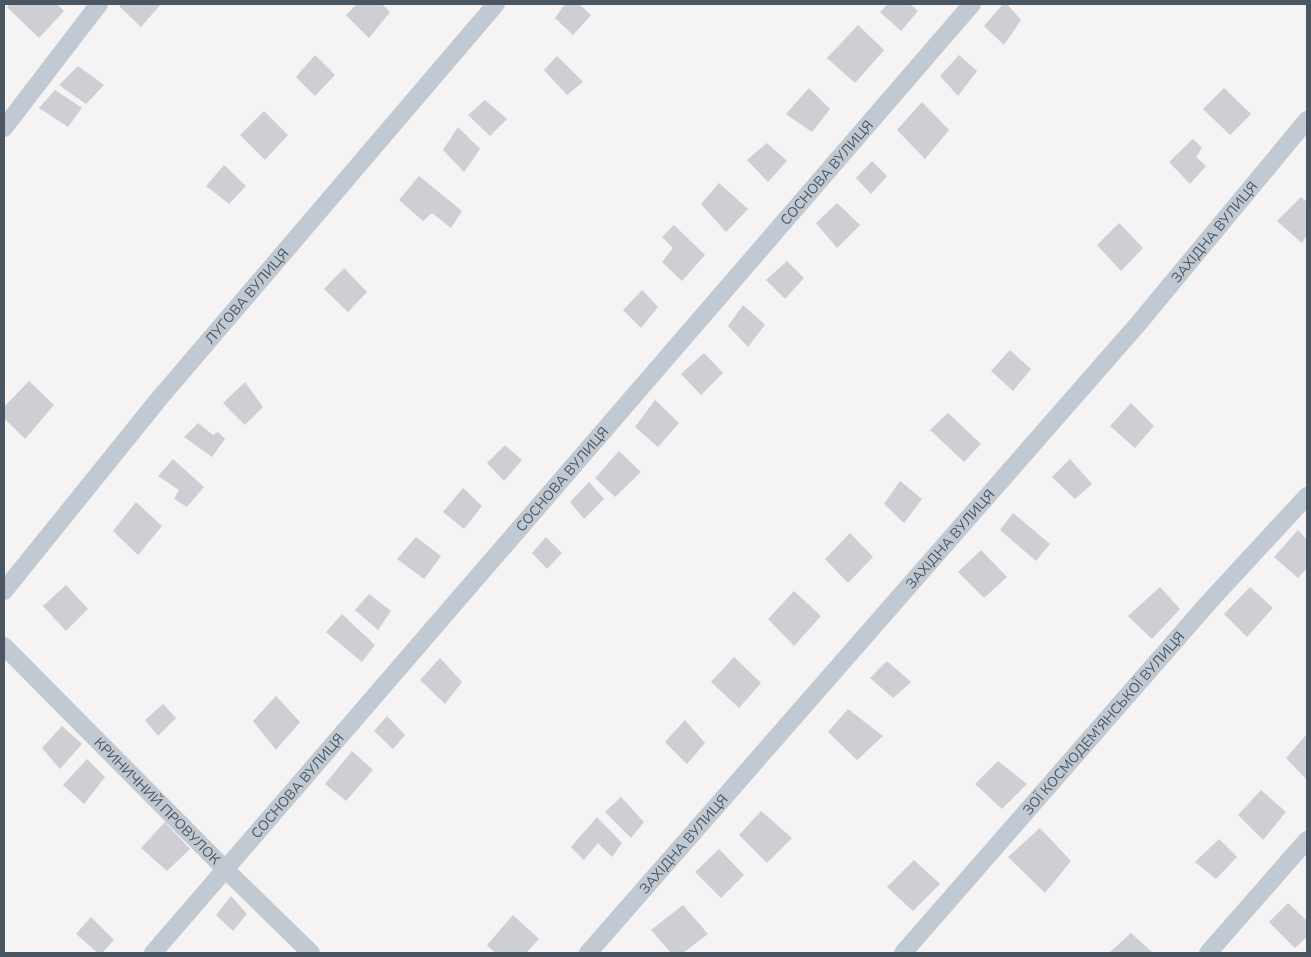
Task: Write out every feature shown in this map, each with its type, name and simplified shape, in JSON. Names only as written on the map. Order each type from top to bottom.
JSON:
[{"type":"street","points":[[4,128],[99,4]]},
{"type":"street","name":"ЛУГОВА ВУЛИЦЯ","points":[[4,590],[158,400],[496,4]]},
{"type":"street","name":"СОСНОВА ВУЛИЦЯ","points":[[154,953],[972,4]]},
{"type":"street","name":"ЗАХІДНА ВУЛИЦЯ","points":[[588,953],[1138,324],[1307,120]]},
{"type":"street","name":"ЗОЇ КОСМОДЕМ’ЯНСЬКОЇ ВУЛИЦЯ","points":[[903,953],[1209,602],[1307,496]]},
{"type":"street","name":"КРИНИЧНИЙ ПРОВУЛОК","points":[[4,646],[311,953]]},
{"type":"street","points":[[1208,953],[1307,840]]},
{"type":"building","points":[[10,4],[57,4],[64,11],[39,38],[7,7]]},
{"type":"building","points":[[122,4],[161,4],[141,27],[119,6]]},
{"type":"building","points":[[357,4],[382,4],[390,12],[369,38],[346,15]]},
{"type":"building","points":[[565,4],[579,4],[591,15],[573,35],[555,18]]},
{"type":"building","points":[[888,4],[910,4],[918,11],[901,31],[880,12]]},
{"type":"building","points":[[1003,4],[1007,4],[1021,20],[1004,45],[984,26]]},
{"type":"building","points":[[858,25],[884,50],[855,83],[827,58]]},
{"type":"building","points":[[315,55],[335,75],[315,96],[296,77]]},
{"type":"building","points":[[959,55],[977,71],[958,96],[940,76]]},
{"type":"building","points":[[557,56],[583,82],[567,95],[544,70]]},
{"type":"building","points":[[78,66],[104,85],[86,104],[59,85]]},
{"type":"building","points":[[809,88],[830,109],[812,132],[786,114]]},
{"type":"building","points":[[1224,88],[1251,114],[1230,135],[1203,109]]},
{"type":"building","points":[[55,90],[82,108],[68,127],[39,108]]},
{"type":"building","points":[[485,100],[507,119],[490,136],[468,115]]},
{"type":"building","points":[[922,102],[949,130],[925,159],[897,130]]},
{"type":"building","points":[[264,111],[288,135],[265,160],[240,135]]},
{"type":"building","points":[[458,127],[480,149],[464,172],[443,150]]},
{"type":"building","points":[[1193,139],[1202,148],[1196,157],[1206,166],[1190,184],[1169,162]]},
{"type":"building","points":[[767,143],[787,161],[768,182],[747,160]]},
{"type":"building","points":[[872,161],[887,176],[871,194],[856,178]]},
{"type":"building","points":[[224,165],[246,186],[229,204],[206,186]]},
{"type":"building","points":[[419,176],[462,211],[451,228],[432,213],[423,221],[399,200]]},
{"type":"building","points":[[719,183],[748,209],[726,232],[701,204]]},
{"type":"building","points":[[1301,197],[1307,202],[1307,235],[1302,243],[1277,221]]},
{"type":"building","points":[[837,203],[860,225],[837,248],[816,223]]},
{"type":"building","points":[[1119,223],[1143,248],[1121,271],[1097,245]]},
{"type":"building","points":[[674,225],[705,255],[682,281],[662,262],[673,248],[662,237]]},
{"type":"building","points":[[787,261],[804,278],[785,299],[766,280]]},
{"type":"building","points":[[344,268],[367,292],[348,312],[324,289]]},
{"type":"building","points":[[642,290],[658,307],[641,328],[623,310]]},
{"type":"building","points":[[743,305],[765,325],[748,347],[728,326]]},
{"type":"building","points":[[1010,350],[1031,369],[1013,391],[991,371]]},
{"type":"building","points":[[704,353],[723,373],[701,395],[681,374]]},
{"type":"building","points":[[29,381],[54,405],[25,439],[4,418],[4,407]]},
{"type":"building","points":[[245,382],[263,407],[245,425],[223,403]]},
{"type":"building","points":[[655,400],[679,423],[658,447],[635,427]]},
{"type":"building","points":[[1131,403],[1154,426],[1135,448],[1110,426]]},
{"type":"building","points":[[948,413],[981,444],[964,462],[930,430]]},
{"type":"building","points":[[198,423],[213,435],[218,432],[225,439],[212,457],[184,437]]},
{"type":"building","points":[[505,445],[522,460],[504,481],[487,463]]},
{"type":"building","points":[[619,451],[641,472],[615,497],[595,478]]},
{"type":"building","points":[[173,459],[204,487],[187,507],[174,499],[179,490],[158,476]]},
{"type":"building","points":[[1070,459],[1092,484],[1075,499],[1052,477]]},
{"type":"building","points":[[900,481],[922,499],[904,523],[884,504]]},
{"type":"building","points":[[589,482],[604,499],[584,519],[570,502]]},
{"type":"building","points":[[463,488],[482,506],[464,529],[443,512]]},
{"type":"building","points":[[136,502],[162,526],[138,555],[113,531]]},
{"type":"building","points":[[1013,513],[1050,544],[1036,561],[1000,530]]},
{"type":"building","points":[[1298,530],[1307,540],[1307,568],[1298,578],[1274,557]]},
{"type":"building","points":[[850,533],[873,557],[848,583],[825,559]]},
{"type":"building","points":[[416,537],[441,556],[424,579],[397,559]]},
{"type":"building","points":[[546,537],[562,553],[547,569],[532,553]]},
{"type":"building","points":[[981,550],[1007,577],[984,598],[958,572]]},
{"type":"building","points":[[66,585],[88,609],[66,631],[43,606]]},
{"type":"building","points":[[1160,587],[1180,609],[1152,639],[1128,616]]},
{"type":"building","points":[[1250,587],[1273,608],[1247,637],[1224,614]]},
{"type":"building","points":[[794,591],[821,616],[794,646],[768,619]]},
{"type":"building","points":[[369,594],[391,611],[378,630],[355,610]]},
{"type":"building","points":[[342,614],[375,645],[362,662],[326,632]]},
{"type":"building","points":[[734,657],[761,683],[739,708],[711,682]]},
{"type":"building","points":[[440,658],[462,682],[445,704],[420,680]]},
{"type":"building","points":[[887,661],[911,682],[893,698],[870,678]]},
{"type":"building","points":[[276,696],[300,722],[276,750],[253,721]]},
{"type":"building","points":[[163,704],[176,718],[158,736],[145,720]]},
{"type":"building","points":[[848,709],[883,736],[857,760],[828,732]]},
{"type":"building","points":[[387,716],[405,735],[393,749],[374,731]]},
{"type":"building","points":[[685,720],[705,743],[687,764],[665,742]]},
{"type":"building","points":[[62,726],[82,744],[60,769],[42,748]]},
{"type":"building","points":[[1307,734],[1307,780],[1286,758]]},
{"type":"building","points":[[352,751],[373,770],[346,801],[325,784]]},
{"type":"building","points":[[87,759],[105,777],[84,804],[63,785]]},
{"type":"building","points":[[998,761],[1027,784],[1002,809],[975,784]]},
{"type":"building","points":[[1261,790],[1286,812],[1263,840],[1238,815]]},
{"type":"building","points":[[621,797],[644,822],[631,838],[605,812]]},
{"type":"building","points":[[761,811],[792,838],[767,863],[739,835]]},
{"type":"building","points":[[597,817],[622,843],[612,857],[598,843],[584,860],[571,847]]},
{"type":"building","points":[[165,822],[190,849],[167,871],[141,848]]},
{"type":"building","points":[[1040,828],[1071,861],[1045,893],[1008,857]]},
{"type":"building","points":[[1219,839],[1237,857],[1216,879],[1195,862]]},
{"type":"building","points":[[719,849],[744,875],[721,898],[695,872]]},
{"type":"building","points":[[914,860],[940,884],[913,911],[887,887]]},
{"type":"building","points":[[231,896],[247,914],[233,931],[216,915]]},
{"type":"building","points":[[1288,903],[1307,921],[1307,937],[1295,948],[1269,922]]},
{"type":"building","points":[[683,905],[708,934],[683,953],[671,953],[651,930]]},
{"type":"building","points":[[513,915],[539,939],[526,953],[495,953],[487,945]]},
{"type":"building","points":[[91,917],[114,940],[102,953],[98,953],[76,934]]},
{"type":"building","points":[[1131,933],[1152,952],[1109,953]]}]
